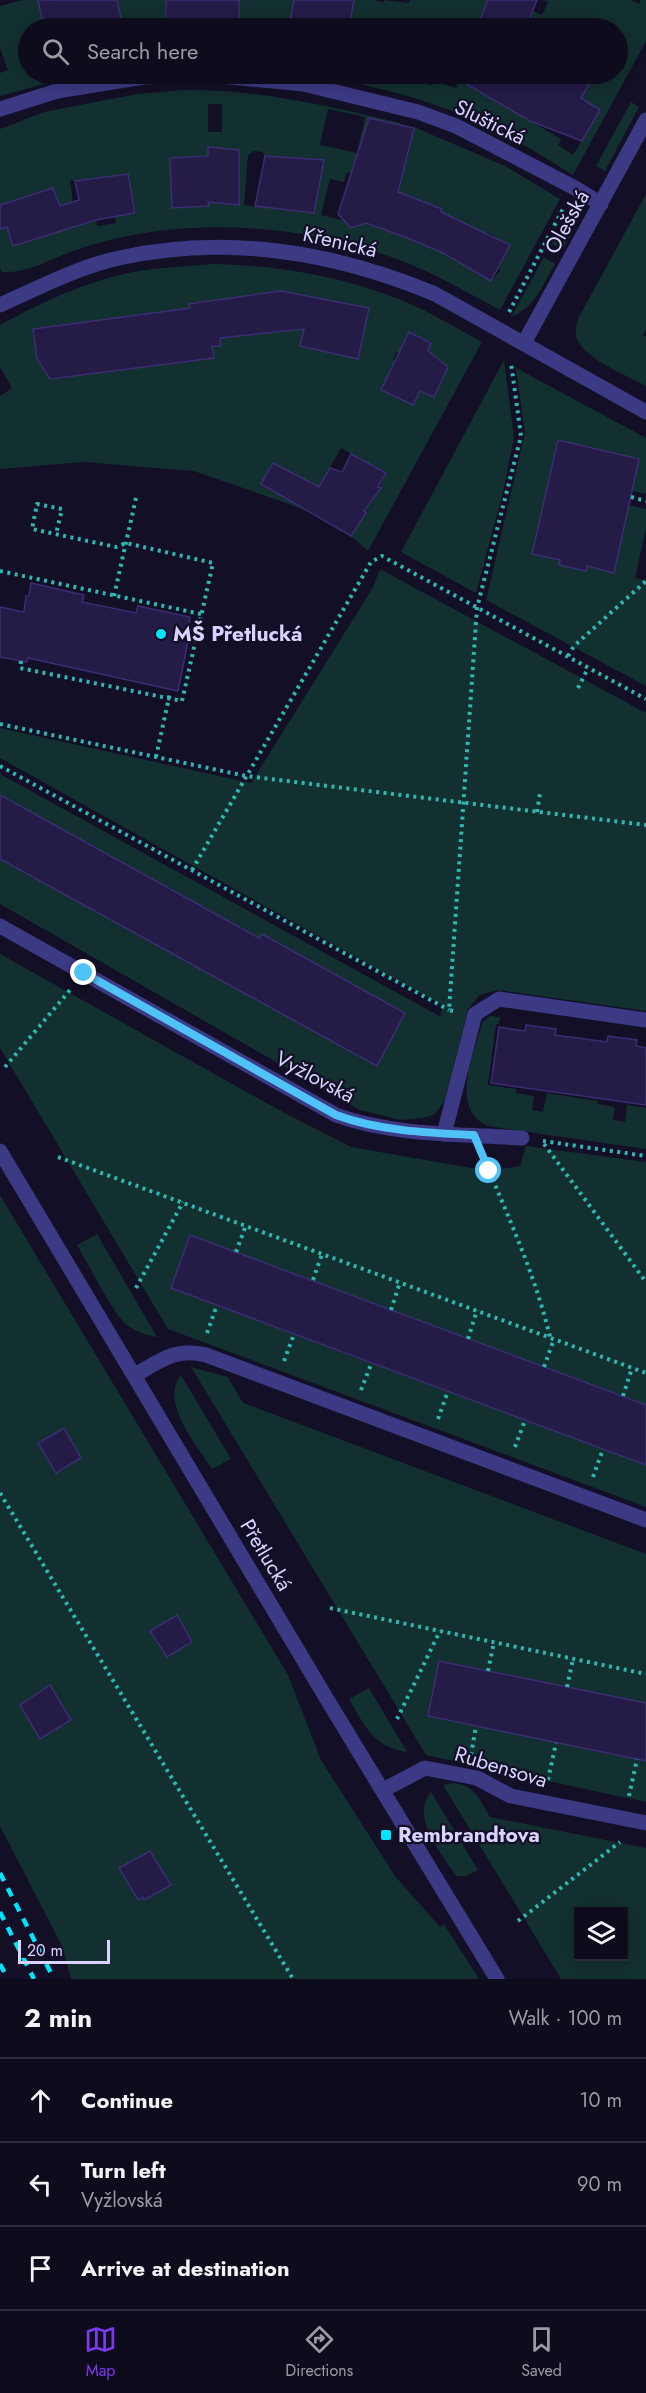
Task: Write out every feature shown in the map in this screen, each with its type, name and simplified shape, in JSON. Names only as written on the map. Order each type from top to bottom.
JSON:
[{"type":"street","name":"Sluštická","points":[[0,109],[57,91],[100,84]]},
{"type":"street","name":"Sluštická","points":[[303,84],[418,112],[456,126],[601,204]]},
{"type":"street","name":"Olešská","points":[[524,343],[646,120]]},
{"type":"street","name":"Křenická","points":[[0,305],[74,273],[117,258],[165,250],[216,247],[263,249],[315,256],[355,265],[435,294],[646,412]]},
{"type":"street","name":"Vyžlovská","points":[[0,926],[336,1115],[359,1123],[444,1134],[522,1138]]},
{"type":"street","points":[[444,1134],[475,1014],[499,999],[646,1020]]},
{"type":"street","name":"Přetlucká","points":[[0,1151],[497,1979]]},
{"type":"street","points":[[135,1375],[175,1353],[195,1352],[207,1355],[646,1520]]},
{"type":"street","name":"Rubensova","points":[[383,1790],[425,1768],[477,1778],[511,1796],[645,1823]]},
{"type":"path","points":[[500,315],[508,314],[567,201]]},
{"type":"path","points":[[449,1010],[477,608],[521,436],[510,358]]},
{"type":"path","points":[[631,497],[646,501]]},
{"type":"path","points":[[114,596],[136,498]]},
{"type":"path","points":[[21,661],[20,668],[182,701],[213,563],[126,543],[116,547],[32,529],[37,504],[62,509],[56,534]]},
{"type":"path","points":[[192,870],[371,562],[382,556],[646,699]]},
{"type":"path","points":[[0,571],[201,614]]},
{"type":"path","points":[[568,656],[574,646],[646,581]]},
{"type":"path","points":[[578,688],[588,668]]},
{"type":"path","points":[[156,757],[170,693]]},
{"type":"path","points":[[0,724],[246,776],[646,825]]},
{"type":"path","points":[[0,766],[449,1010],[475,1014]]},
{"type":"path","points":[[537,812],[540,792]]},
{"type":"path","points":[[5,1067],[84,973]]},
{"type":"path","points":[[474,1135],[518,1235],[543,1307],[552,1338],[544,1367]]},
{"type":"path","points":[[522,1138],[646,1156]]},
{"type":"path","points":[[542,1141],[646,1282]]},
{"type":"path","points":[[58,1157],[646,1372]]},
{"type":"path","points":[[136,1288],[183,1202]]},
{"type":"path","points":[[236,1252],[246,1225]]},
{"type":"path","points":[[313,1281],[322,1254]]},
{"type":"path","points":[[391,1310],[400,1282]]},
{"type":"path","points":[[213,1316],[217,1305]]},
{"type":"path","points":[[468,1339],[477,1310]]},
{"type":"path","points":[[291,1340],[294,1334]]},
{"type":"path","points":[[367,1375],[372,1362]]},
{"type":"path","points":[[623,1396],[632,1368]]},
{"type":"path","points":[[444,1402],[448,1391]]},
{"type":"path","points":[[520,1431],[525,1420]]},
{"type":"path","points":[[599,1460],[603,1449]]},
{"type":"path","points":[[0,1493],[293,1979]]},
{"type":"path","points":[[330,1608],[646,1674]]},
{"type":"path","points":[[397,1719],[440,1631]]},
{"type":"path","points":[[488,1671],[494,1642]]},
{"type":"path","points":[[567,1687],[573,1659]]},
{"type":"path","points":[[473,1741],[476,1726]]},
{"type":"path","points":[[553,1756],[556,1743]]},
{"type":"path","points":[[634,1774],[637,1759]]},
{"type":"path","points":[[518,1921],[645,1823]]},
{"type":"green space","points":[[23,0],[78,0],[41,11],[42,18],[18,18],[18,84],[44,84],[0,96],[0,73],[8,70],[0,48],[0,6]]},
{"type":"green space","points":[[117,0],[166,0],[166,18],[121,18]]},
{"type":"green space","points":[[239,0],[374,0],[383,2],[384,0],[409,3],[410,0],[488,0],[481,18],[330,18],[294,3],[291,18],[239,18]]},
{"type":"green space","points":[[488,0],[507,0],[512,9]]},
{"type":"green space","points":[[543,0],[631,0],[639,4],[641,0],[646,0],[646,41],[628,74],[628,18],[530,18],[533,11],[542,15],[548,2]]},
{"type":"green space","points":[[356,84],[444,84],[456,88],[457,84],[494,84],[487,96],[561,139],[558,145],[573,155],[600,110],[556,84],[623,84],[573,175],[506,134],[482,123],[393,92]]},
{"type":"green space","points":[[184,90],[239,92],[320,105],[401,123],[396,143],[408,149],[414,127],[505,166],[560,199],[500,310],[427,272],[370,250],[303,234],[234,227],[166,230],[111,239],[30,268],[2,272],[0,268],[0,228],[7,227],[13,246],[54,233],[0,205],[0,129],[44,112],[137,94]],"holes":[[[208,104],[222,104],[222,132],[208,132]],[[328,109],[365,117],[357,153],[320,145]],[[254,151],[263,152],[264,156],[286,158],[300,185],[299,212],[244,205],[248,155]],[[206,156],[209,206],[172,208],[170,158]],[[347,172],[363,176],[359,224],[354,227],[349,226],[346,221],[321,215],[330,179],[344,182]],[[128,174],[136,213],[115,216],[116,223],[97,226],[94,208],[74,210],[70,181],[89,179],[91,185],[106,177]],[[424,202],[442,209],[427,247],[393,232]],[[488,233],[509,245],[499,268],[500,271],[491,281],[474,272]]]},
{"type":"green space","points":[[631,102],[639,107],[605,171],[596,166]]},
{"type":"green space","points":[[646,194],[646,330],[643,335],[646,337],[646,386],[586,352],[576,336],[576,326]]},
{"type":"green space","points":[[572,204],[574,222],[563,249],[551,244]]},
{"type":"green space","points":[[544,257],[555,264],[532,302],[511,317]]},
{"type":"green space","points":[[212,264],[308,273],[355,284],[411,304],[482,342],[368,551],[351,536],[380,488],[386,473],[341,448],[319,487],[273,463],[261,485],[303,509],[194,471],[83,462],[0,469],[0,396],[12,388],[0,367],[0,325],[73,290],[112,277],[152,269]],"holes":[[[273,292],[278,332],[220,338],[220,346],[212,346],[214,358],[192,327],[190,304]],[[341,302],[369,308],[357,359],[300,346],[305,325]],[[154,313],[121,369],[51,379],[39,360],[33,328]],[[409,332],[431,342],[427,351],[448,367],[434,397],[420,391],[413,405],[381,389],[395,361],[393,360],[396,352],[399,353]]]},
{"type":"green space","points":[[504,360],[514,437],[503,492],[476,593],[401,552]]},
{"type":"green space","points":[[516,368],[646,438],[646,494],[632,491],[639,459],[558,441],[533,554],[560,560],[559,565],[586,571],[587,566],[614,573],[629,505],[646,509],[646,528],[635,578],[646,580],[646,686],[486,600],[525,433]]},
{"type":"green space","points":[[380,569],[646,713],[646,1011],[497,990],[480,995],[468,1009],[445,1100],[435,1114],[423,1118],[401,1120],[360,1110],[0,904],[0,859],[356,991],[358,987],[308,959],[284,952],[287,947],[262,934],[259,938],[0,795],[0,774],[441,1017],[442,1005],[0,758],[0,728],[251,783],[372,589]]},
{"type":"green space","points":[[0,954],[279,1110],[351,1147],[489,1171],[520,1166],[526,1146],[646,1162],[646,1405],[190,1235],[171,1287],[646,1465],[646,1507],[168,1329],[0,1048]]},
{"type":"green space","points":[[490,1016],[500,1017],[499,1024],[496,1024],[488,1085],[516,1089],[516,1093],[534,1096],[532,1110],[543,1112],[547,1093],[597,1101],[597,1104],[615,1107],[613,1120],[625,1122],[627,1105],[646,1108],[646,1149],[488,1126],[476,1118],[469,1106],[467,1078],[483,1021]]},
{"type":"green space","points":[[0,1195],[288,1675],[321,1760],[395,1876],[440,1927],[444,1924],[479,1979],[71,1979],[63,1948],[0,1826]]},
{"type":"green space","points":[[97,1234],[157,1337],[141,1333],[127,1325],[114,1310],[100,1287],[77,1245]]},
{"type":"green space","points":[[191,1367],[228,1377],[243,1403],[646,1554],[646,1703],[440,1661],[428,1716],[646,1761],[646,1802],[426,1755]]},
{"type":"green space","points":[[181,1375],[231,1459],[212,1469],[190,1436],[177,1410],[174,1398],[175,1386]]},
{"type":"green space","points":[[369,1688],[407,1752],[395,1749],[378,1740],[360,1718],[349,1699]]},
{"type":"green space","points":[[460,1784],[472,1790],[490,1817],[646,1848],[646,1979],[561,1979],[443,1785]]},
{"type":"green space","points":[[431,1792],[478,1870],[466,1876],[456,1876],[436,1846],[426,1824],[424,1813],[425,1802]]},
{"type":"building","points":[[38,0],[117,0],[121,18],[42,18]]},
{"type":"building","points":[[166,0],[239,0],[239,18],[166,18]]},
{"type":"building","points":[[294,0],[354,0],[351,18],[291,18]]},
{"type":"building","points":[[488,0],[537,0],[530,18],[481,18]]},
{"type":"building","points":[[466,84],[589,84],[581,98],[600,110],[582,141],[530,121]]},
{"type":"building","points":[[369,118],[414,128],[398,192],[442,209],[441,212],[510,245],[491,281],[443,253],[410,239],[366,223],[351,228],[338,214]]},
{"type":"building","points":[[208,147],[239,150],[239,205],[208,202],[209,206],[172,208],[170,158],[208,156]]},
{"type":"building","points":[[265,156],[324,160],[314,213],[255,206]]},
{"type":"building","points":[[128,174],[135,213],[96,220],[13,246],[7,227],[0,229],[0,205],[53,188],[60,206],[79,200],[75,181]]},
{"type":"building","points":[[281,291],[369,308],[358,359],[300,346],[304,329],[220,338],[221,346],[212,346],[214,358],[50,379],[37,359],[33,329],[190,308],[189,304]]},
{"type":"building","points":[[409,332],[431,343],[428,351],[448,367],[434,397],[420,391],[413,405],[381,390]]},
{"type":"building","points":[[558,440],[639,459],[614,573],[587,566],[586,571],[559,565],[560,560],[532,554]]},
{"type":"building","points":[[351,454],[386,473],[378,487],[381,488],[364,511],[366,513],[351,536],[261,484],[273,463],[319,487],[330,468],[342,472]]},
{"type":"building","points":[[31,583],[84,595],[82,602],[136,613],[138,606],[190,617],[188,630],[190,631],[178,691],[28,658],[27,662],[0,657],[0,607],[24,612],[26,596],[29,596]]},
{"type":"building","points":[[0,795],[259,938],[262,934],[405,1013],[377,1066],[0,859]]},
{"type":"building","points":[[526,1025],[556,1029],[555,1035],[607,1042],[608,1036],[637,1040],[636,1046],[646,1048],[646,1105],[491,1083],[499,1027],[525,1031]]},
{"type":"building","points":[[190,1235],[646,1405],[646,1465],[171,1288]]},
{"type":"building","points":[[64,1428],[81,1458],[56,1473],[38,1443]]},
{"type":"building","points":[[177,1615],[192,1642],[167,1657],[150,1631]]},
{"type":"building","points":[[439,1661],[646,1703],[646,1761],[428,1716]]},
{"type":"building","points":[[50,1685],[71,1720],[40,1739],[20,1705]]},
{"type":"building","points":[[150,1851],[171,1885],[144,1900],[143,1897],[138,1900],[119,1868]]},
{"type":"railway","points":[[0,1873],[54,1979]]},
{"type":"railway","points":[[0,1912],[34,1979]]},
{"type":"railway","points":[[0,1964],[8,1979]]},
{"type":"place","name":"MŠ Přetlucká","points":[[161,634]]},
{"type":"place","name":"Rembrandtova","points":[[386,1835]]},
{"type":"route","points":[[84,973],[336,1115],[359,1123],[444,1134],[474,1135],[489,1171]]}]
